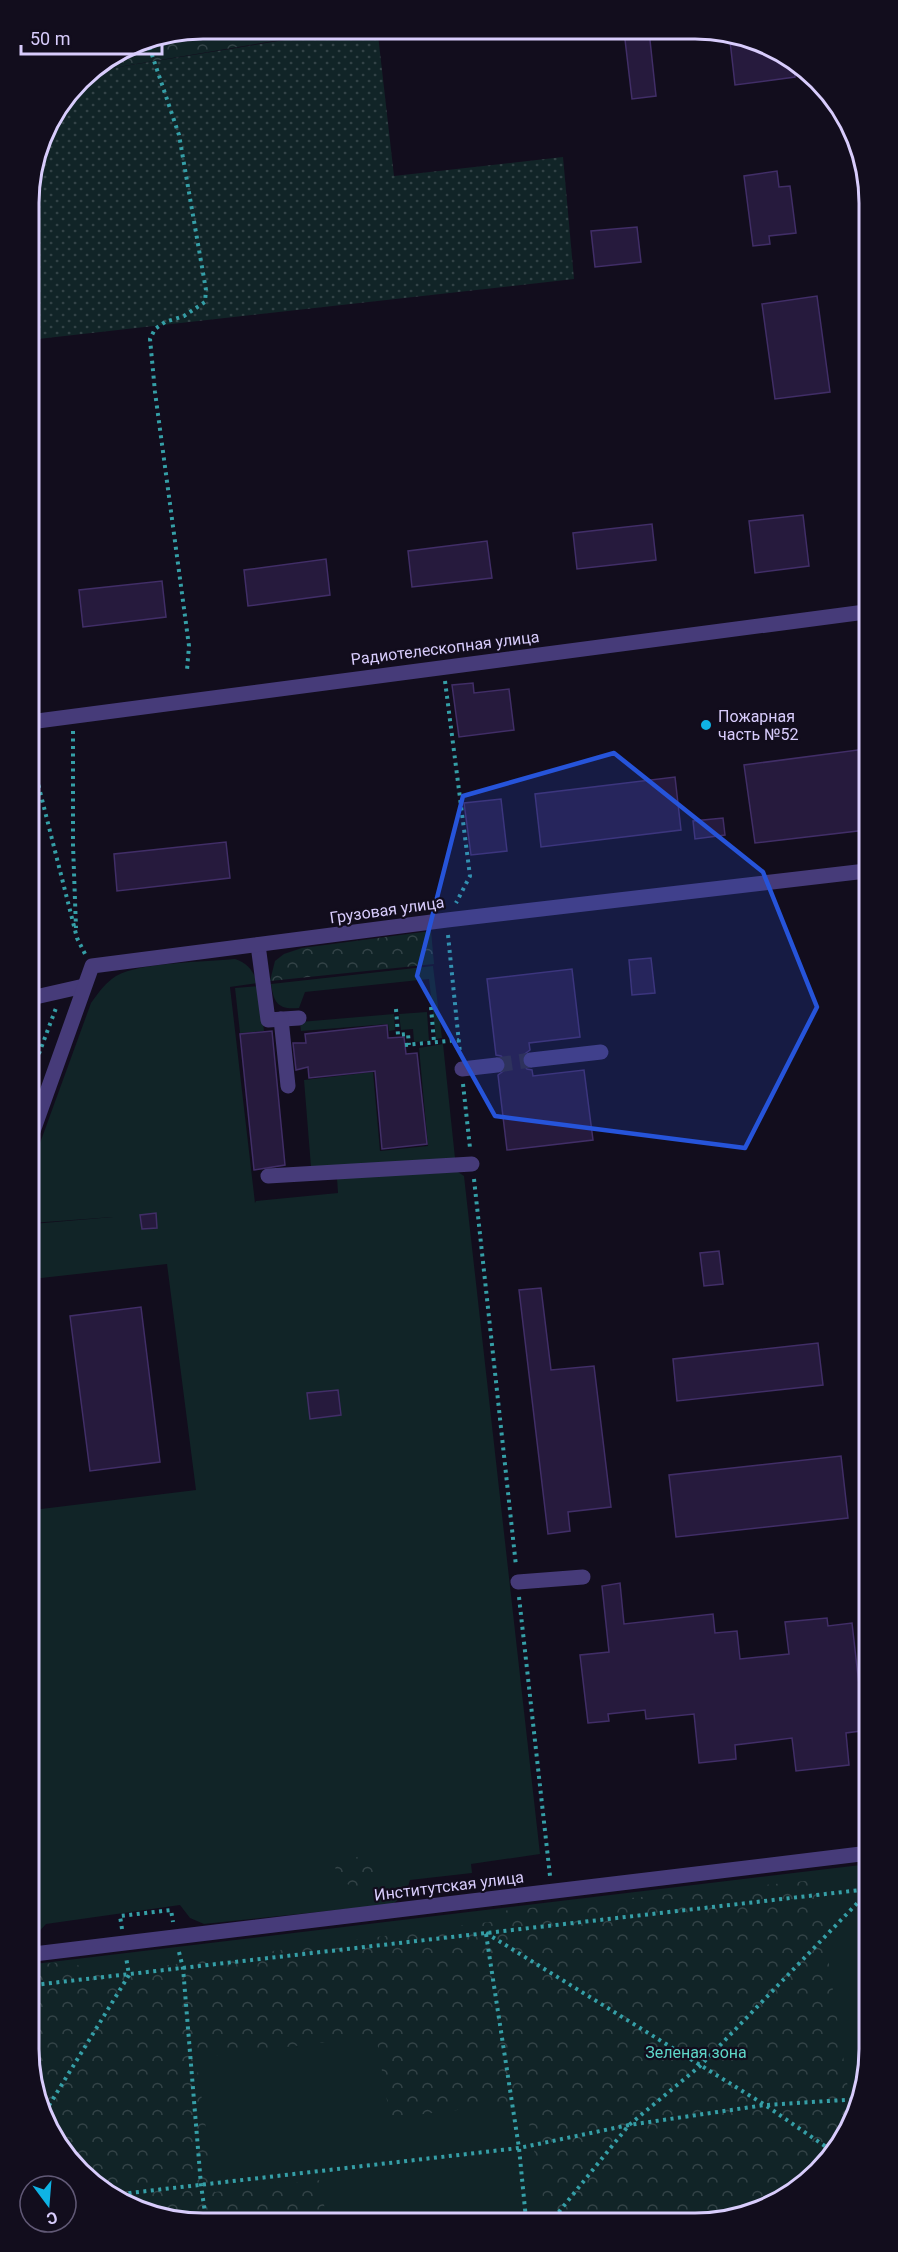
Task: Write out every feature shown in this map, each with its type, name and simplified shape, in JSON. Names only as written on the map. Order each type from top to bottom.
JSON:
[{"type":"street","name":"Радиотелескопная улица","points":[[39,721],[859,613]]},
{"type":"street","name":"Грузовая улица","points":[[92,966],[447,920],[859,872]]},
{"type":"street","points":[[258,945],[268,1020],[299,1018]]},
{"type":"street","points":[[39,1114],[92,966]]},
{"type":"street","points":[[39,996],[84,986]]},
{"type":"street","points":[[281,1019],[288,1086]]},
{"type":"street","points":[[531,1060],[601,1052]]},
{"type":"street","points":[[462,1069],[497,1065]]},
{"type":"street","points":[[268,1176],[298,1171],[472,1164]]},
{"type":"street","points":[[518,1582],[583,1577]]},
{"type":"street","name":"Институтская улица","points":[[39,1953],[859,1854]]},
{"type":"path","points":[[150,48],[179,135],[206,290],[205,302],[198,308],[155,329],[150,339],[189,646],[187,670]]},
{"type":"path","points":[[443,667],[470,876],[447,920],[552,1892]]},
{"type":"path","points":[[73,716],[73,845],[77,938]]},
{"type":"path","points":[[39,791],[77,938],[92,966]]},
{"type":"path","points":[[431,1007],[434,1042]]},
{"type":"path","points":[[396,1009],[398,1036],[408,1034],[407,1045],[459,1040]]},
{"type":"path","points":[[39,1984],[859,1891]]},
{"type":"path","points":[[558,2213],[629,2125],[700,2066],[859,1900]]},
{"type":"path","points":[[49,2105],[129,1975],[120,1916],[171,1910],[183,1968],[205,2213]]},
{"type":"path","points":[[486,1933],[765,2105],[826,2147]]},
{"type":"path","points":[[486,1933],[519,2148],[525,2213]]},
{"type":"path","points":[[126,2193],[519,2148],[629,2125],[765,2105],[851,2100]]},
{"type":"highlighted area","points":[[614,753],[763,872],[817,1007],[745,1148],[495,1116],[417,976],[463,796]]},
{"type":"green space","points":[[192,39],[286,39],[110,68],[140,51],[171,42]]},
{"type":"green space","points":[[291,39],[378,39],[394,176],[563,157],[574,279],[39,339],[39,192],[45,161],[51,140],[73,103],[95,80],[110,68]]},
{"type":"green space","points":[[431,931],[434,964],[270,981],[275,961],[284,954],[302,948]]},
{"type":"green space","points":[[235,959],[249,968],[258,983],[230,987],[255,1203],[256,1201],[338,1193],[337,1178],[458,1172],[464,1176],[540,1854],[471,1864],[472,1873],[410,1880],[406,1893],[393,1904],[204,1924],[190,1918],[180,1905],[46,1924],[39,1932],[39,1509],[196,1490],[167,1264],[39,1278],[39,1223],[113,1217],[39,1222],[39,1146],[91,1003],[105,985],[116,976],[127,971],[174,963]]},
{"type":"green space","points":[[433,966],[442,1038],[436,1039],[429,979],[305,992],[299,1008],[286,1008],[278,1004],[271,984]]},
{"type":"green space","points":[[259,986],[264,1031],[240,1033],[235,988]]},
{"type":"green space","points":[[427,1012],[429,1041],[414,1042],[413,1029],[401,1030],[399,1014]]},
{"type":"green space","points":[[394,1014],[395,1030],[389,1031],[388,1024],[301,1031],[300,1022]]},
{"type":"green space","points":[[443,1044],[455,1158],[311,1167],[304,1080],[373,1072],[380,1151],[428,1146],[419,1048]]},
{"type":"green space","points":[[368,1854],[384,1868],[366,1890],[334,1880],[336,1863]]},
{"type":"green space","name":"Зеленая зона","points":[[859,1865],[859,2060],[847,2112],[825,2149],[795,2179],[758,2201],[716,2212],[192,2213],[140,2201],[103,2179],[87,2165],[73,2149],[51,2112],[40,2070],[39,1963]]},
{"type":"green space","name":"Зеленая зона","points":[[816,1880],[850,2101],[847,2112],[825,2149],[795,2179],[777,2191],[758,2201],[724,2210],[695,2213],[546,2213],[525,2102],[390,2118],[376,2036],[196,2058],[215,2192],[321,2180],[325,2213],[192,2213],[140,2201],[103,2179],[73,2149],[51,2112],[40,2070],[39,1964],[71,1961],[94,1975],[496,1921],[507,1910]]},
{"type":"building","points":[[625,39],[650,39],[656,96],[632,99]]},
{"type":"building","points":[[730,43],[768,56],[795,73],[795,77],[735,85]]},
{"type":"building","points":[[777,171],[779,187],[790,186],[796,233],[769,236],[770,244],[753,246],[744,176]]},
{"type":"building","points":[[637,227],[641,262],[595,267],[591,231]]},
{"type":"building","points":[[817,296],[830,392],[775,399],[762,304]]},
{"type":"building","points":[[803,515],[809,566],[755,573],[749,521]]},
{"type":"building","points":[[652,524],[656,560],[577,569],[573,533]]},
{"type":"building","points":[[487,541],[492,578],[412,587],[408,551]]},
{"type":"building","points":[[326,559],[330,595],[248,606],[244,570]]},
{"type":"building","points":[[162,581],[166,617],[83,627],[79,590]]},
{"type":"building","points":[[473,683],[474,693],[509,689],[514,730],[459,737],[452,685]]},
{"type":"building","points":[[859,750],[859,831],[755,843],[744,765]]},
{"type":"building","points":[[675,777],[681,830],[541,847],[535,794]]},
{"type":"building","points":[[501,799],[507,851],[471,855],[464,803]]},
{"type":"building","points":[[723,818],[725,835],[695,839],[693,821]]},
{"type":"building","points":[[226,842],[230,878],[117,891],[114,854]]},
{"type":"building","points":[[651,958],[655,993],[632,995],[629,960]]},
{"type":"building","points":[[572,969],[580,1037],[529,1043],[530,1050],[522,1056],[521,1062],[527,1069],[532,1070],[533,1076],[584,1070],[593,1140],[507,1150],[498,1075],[506,1069],[507,1063],[501,1056],[496,1055],[487,979]]},
{"type":"building","points":[[387,1025],[388,1038],[404,1037],[406,1054],[417,1053],[427,1144],[382,1149],[375,1071],[309,1078],[308,1067],[296,1070],[293,1043],[306,1043],[305,1034]]},
{"type":"building","points":[[272,1031],[285,1165],[254,1170],[240,1034]]},
{"type":"building","points":[[156,1213],[157,1228],[142,1229],[140,1215]]},
{"type":"building","points":[[719,1251],[723,1284],[704,1286],[700,1253]]},
{"type":"building","points":[[541,1288],[551,1370],[594,1366],[611,1507],[568,1512],[570,1531],[548,1534],[519,1290]]},
{"type":"building","points":[[141,1307],[160,1462],[90,1471],[70,1316]]},
{"type":"building","points":[[818,1343],[823,1385],[677,1401],[673,1359]]},
{"type":"building","points":[[338,1390],[341,1415],[310,1419],[307,1393]]},
{"type":"building","points":[[841,1456],[848,1518],[676,1537],[669,1475]]},
{"type":"building","points":[[620,1583],[624,1624],[713,1614],[715,1633],[737,1631],[740,1659],[789,1654],[785,1622],[827,1618],[828,1626],[852,1623],[859,1685],[859,1731],[846,1733],[849,1765],[796,1771],[792,1738],[735,1745],[736,1759],[699,1763],[694,1714],[646,1719],[645,1710],[608,1714],[609,1721],[588,1723],[580,1655],[609,1652],[602,1586]]},
{"type":"tunnel","points":[[497,1065],[531,1060]]},
{"type":"place","name":"Пожарная часть №52","points":[[706,725]]}]
